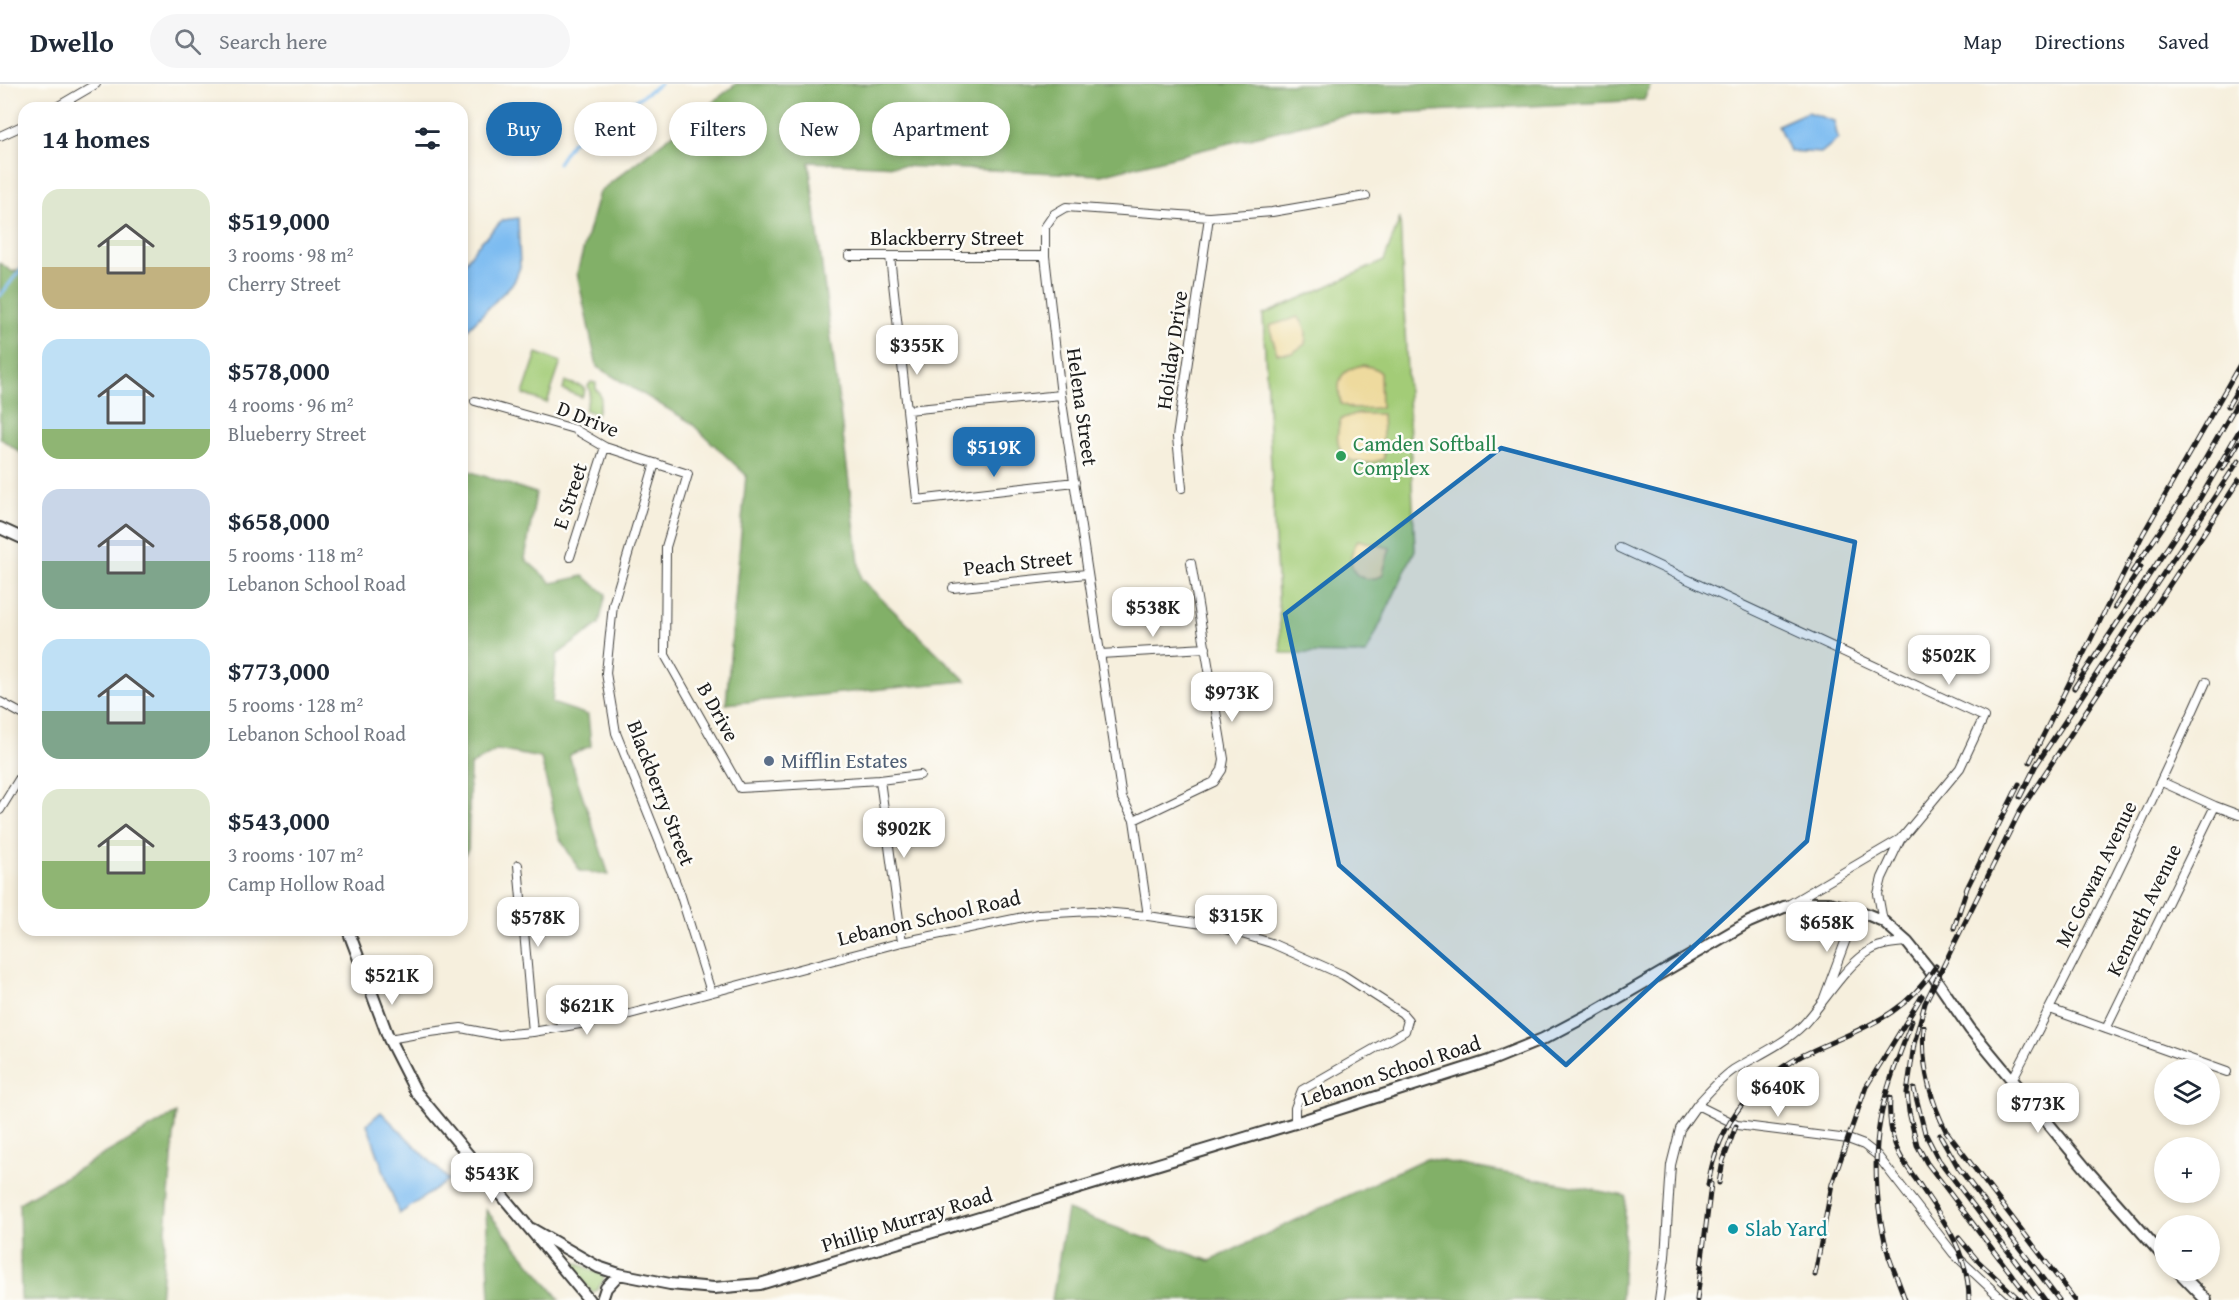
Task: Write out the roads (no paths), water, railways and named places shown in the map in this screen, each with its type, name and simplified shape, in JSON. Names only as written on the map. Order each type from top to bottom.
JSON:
[{"type":"street","points":[[65,102],[96,84]]},
{"type":"street","points":[[0,136],[18,128]]},
{"type":"street","name":"Helena Street","points":[[1148,916],[1134,819],[1122,798],[1086,574],[1075,482],[1060,395],[1045,256],[1045,227],[1054,214],[1065,207],[1209,217],[1272,212],[1366,196]]},
{"type":"street","name":"Holiday Drive","points":[[1182,488],[1177,437],[1209,217]]},
{"type":"street","name":"Blackberry Street","points":[[849,256],[1045,256]]},
{"type":"street","points":[[890,256],[917,500],[1075,482]]},
{"type":"street","points":[[908,410],[1060,395]]},
{"type":"street","name":"D Drive","points":[[475,401],[574,429],[605,447],[688,474]]},
{"type":"street","name":"E Street","points":[[570,557],[605,447]]},
{"type":"street","name":"Blackberry Street","points":[[655,463],[613,605],[606,673],[616,733],[680,893],[711,992]]},
{"type":"street","name":"B Drive","points":[[688,474],[666,547],[665,655],[740,788],[880,780],[921,775]]},
{"type":"street","points":[[0,528],[18,536]]},
{"type":"street","points":[[1620,548],[1984,717],[1960,768],[1902,838],[1882,878],[1878,894],[1883,921]]},
{"type":"street","points":[[1134,819],[1214,782],[1222,770],[1224,759],[1191,563]]},
{"type":"street","name":"Peach Street","points":[[953,588],[1086,574]]},
{"type":"street","points":[[1100,654],[1206,648]]},
{"type":"street","name":"Mc Gowan Avenue","points":[[2012,1080],[2050,1009],[2162,782],[2206,682]]},
{"type":"street","points":[[0,702],[18,712]]},
{"type":"street","points":[[880,780],[902,942]]},
{"type":"street","points":[[0,810],[18,781]]},
{"type":"street","points":[[2162,782],[2239,815]]},
{"type":"street","name":"Kenneth Avenue","points":[[2106,1029],[2215,806]]},
{"type":"street","points":[[1784,907],[1902,838]]},
{"type":"street","points":[[518,865],[533,1032]]},
{"type":"street","name":"Lebanon School Road","points":[[390,1040],[423,1032],[461,1028],[497,1035],[533,1032],[615,1018],[902,942],[1038,914],[1092,911],[1148,916],[1215,926],[1270,943],[1343,975],[1402,1013],[1408,1020],[1405,1030],[1302,1090],[1294,1108],[1295,1123],[1468,1068],[1543,1039],[1749,922],[1784,907],[1807,903],[1828,903],[1857,910],[1883,921],[1907,942],[1970,1029],[2087,1170],[2154,1246]]},
{"type":"street","points":[[1821,1005],[1857,910]]},
{"type":"street","points":[[350,936],[390,1040],[416,1092],[589,1300]]},
{"type":"street","points":[[1659,1300],[1665,1257],[1671,1165],[1680,1129],[1714,1086],[1731,1072],[1791,1036],[1821,1005],[1858,960],[1872,950],[1888,944],[1907,942]]},
{"type":"street","points":[[2050,1009],[2227,1072]]},
{"type":"street","points":[[1697,1105],[1737,1125],[1848,1139],[1864,1145],[1877,1155],[1953,1253],[2003,1300]]},
{"type":"street","name":"Phillip Murray Road","points":[[532,1229],[598,1267],[619,1274],[670,1284],[714,1288],[760,1284],[1295,1123]]},
{"type":"street","points":[[602,1300],[606,1288],[619,1274]]},
{"type":"street","points":[[2187,1281],[2205,1300]]},
{"type":"water","points":[[1807,112],[1834,121],[1838,139],[1821,153],[1789,151],[1778,125]]},
{"type":"water","points":[[518,218],[520,267],[514,282],[468,329],[468,259],[503,220]]},
{"type":"water","points":[[381,1112],[449,1180],[399,1214],[367,1124]]},
{"type":"waterway","points":[[558,163],[572,142],[660,84]]},
{"type":"waterway","points":[[0,296],[18,273]]},
{"type":"railway","points":[[2030,762],[2143,534],[2239,366]]},
{"type":"railway","points":[[2228,406],[2239,387]]},
{"type":"railway","points":[[2132,572],[2184,496],[2239,400]]},
{"type":"railway","points":[[2074,688],[2199,500],[2239,431]]},
{"type":"railway","points":[[2223,469],[2239,442]]},
{"type":"railway","points":[[2020,797],[2036,765],[2239,460]]},
{"type":"railway","points":[[2031,1300],[1927,1163],[1917,1145],[1907,1093],[1914,1044],[1925,1003],[2020,811],[2239,480]]},
{"type":"railway","points":[[2115,607],[2141,567]]},
{"type":"railway","points":[[1954,928],[1967,888],[2019,784]]},
{"type":"railway","points":[[1697,1300],[1711,1184],[1708,1185],[1720,1141],[1730,1121],[1757,1088],[1774,1073],[1814,1050],[1867,1026],[1897,1009],[1936,966]]},
{"type":"railway","points":[[1815,1275],[1832,1184],[1866,1087],[1922,996]]},
{"type":"railway","points":[[1905,1300],[1889,1257],[1881,1224],[1876,1154],[1886,1095],[1912,1021]]},
{"type":"railway","points":[[1924,1027],[1925,1067],[1935,1106],[1946,1131],[2075,1300]]},
{"type":"railway","points":[[1914,1089],[1925,1133],[1939,1160],[2045,1300]]},
{"type":"railway","points":[[1890,1098],[1891,1127],[1897,1149],[1953,1238],[1965,1268],[1969,1300]]},
{"type":"railway","points":[[1719,1183],[1723,1161],[1736,1126]]},
{"type":"railway","points":[[1940,1135],[1958,1167],[2059,1300]]},
{"type":"railway","points":[[1959,1238],[1978,1261],[2020,1300]]},
{"type":"place","name":"Camden Softball Complex","points":[[1341,456]]},
{"type":"place","name":"Mifflin Estates","points":[[769,761]]},
{"type":"place","name":"Slab Yard","points":[[1733,1229]]}]
